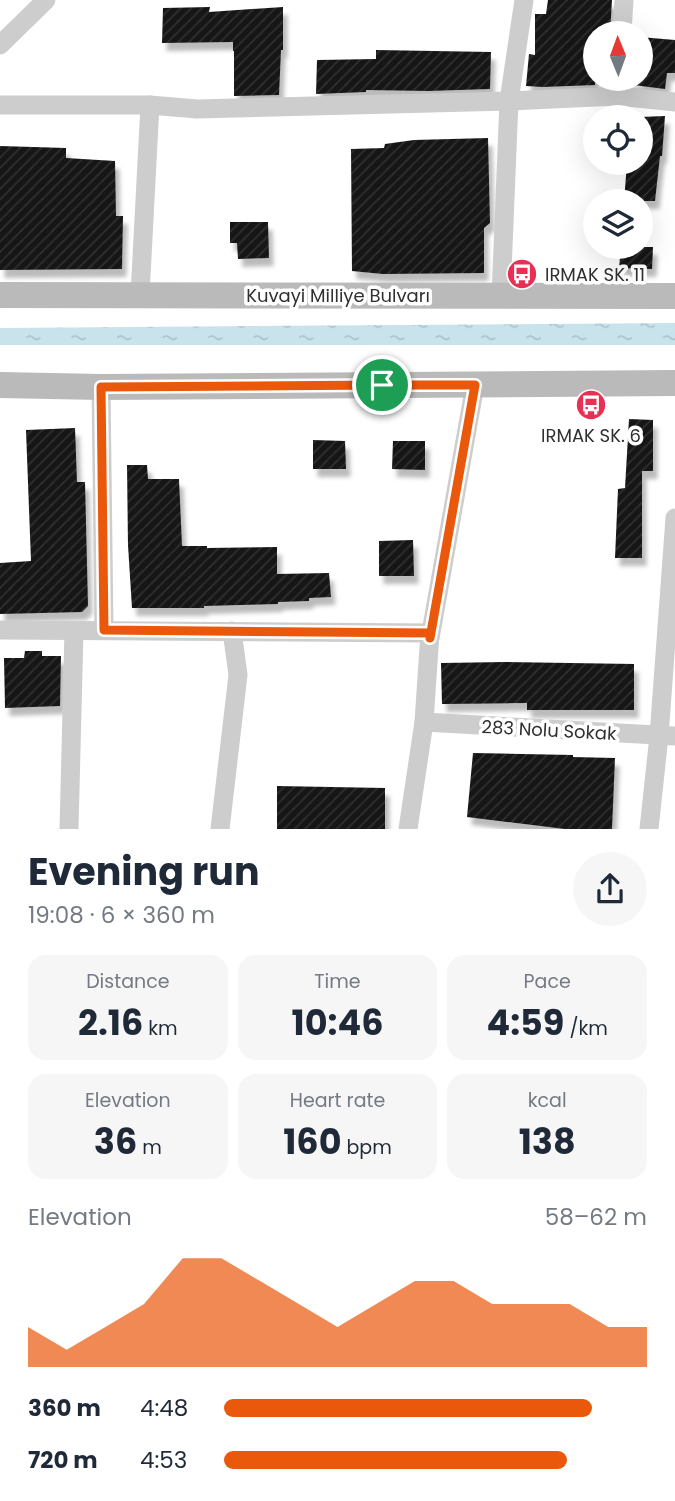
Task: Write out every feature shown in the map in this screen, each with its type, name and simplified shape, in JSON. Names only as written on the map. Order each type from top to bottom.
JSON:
[{"type":"main road","name":"Kuvayi Milliye Bulvarı","points":[[0,295],[675,296]]},
{"type":"main road","points":[[0,385],[101,387],[675,383]]},
{"type":"street","points":[[0,45],[46,0]]},
{"type":"street","points":[[501,296],[509,101],[524,0]]},
{"type":"street","points":[[623,21],[624,0]]},
{"type":"street","points":[[0,105],[150,105],[197,109],[509,101],[588,91]]},
{"type":"street","points":[[634,91],[675,102]]},
{"type":"street","points":[[140,295],[150,105]]},
{"type":"street","points":[[408,829],[424,722],[430,636],[475,385]]},
{"type":"street","points":[[101,387],[104,630]]},
{"type":"street","points":[[649,829],[667,736],[675,519]]},
{"type":"street","points":[[0,630],[232,631],[430,636]]},
{"type":"street","points":[[69,829],[74,631]]},
{"type":"street","points":[[220,829],[238,675],[232,631]]},
{"type":"street","name":"283 Nolu Sokak","points":[[424,722],[667,736]]},
{"type":"water","points":[[675,323],[675,345],[0,345],[0,328]]},
{"type":"building","points":[[548,0],[612,0],[611,21],[583,21],[583,85],[526,86],[529,54],[535,55],[535,14],[546,14]]},
{"type":"building","points":[[210,7],[209,12],[283,7],[279,95],[234,96],[233,42],[162,43],[163,8]]},
{"type":"building","points":[[653,38],[675,40],[675,73],[667,73],[665,89],[653,88]]},
{"type":"building","points":[[376,50],[491,52],[490,89],[366,90],[316,94],[317,60],[376,59]]},
{"type":"building","points":[[653,116],[665,116],[655,201],[653,189],[625,189],[626,175],[653,175]]},
{"type":"building","points":[[488,138],[490,223],[484,228],[484,273],[383,274],[352,271],[351,149],[384,148],[385,144],[414,140]]},
{"type":"building","points":[[0,146],[66,148],[66,158],[115,161],[116,216],[123,216],[122,269],[0,270]]},
{"type":"building","points":[[230,222],[268,222],[269,258],[238,259],[237,243],[230,243]]},
{"type":"building","points":[[620,259],[652,259],[652,269],[619,268]]},
{"type":"building","points":[[629,419],[653,420],[653,471],[642,471],[642,558],[615,558],[618,489],[625,488]]},
{"type":"building","points":[[75,428],[77,482],[85,482],[88,606],[82,612],[0,614],[0,563],[31,561],[26,430]]},
{"type":"building","points":[[313,440],[345,441],[346,469],[313,469]]},
{"type":"building","points":[[393,441],[425,441],[425,470],[392,469]]},
{"type":"building","points":[[127,465],[147,465],[148,479],[179,479],[182,546],[277,547],[277,574],[329,573],[331,597],[278,604],[132,608]]},
{"type":"building","points":[[413,540],[414,576],[379,576],[379,541]]},
{"type":"building","points":[[25,651],[42,651],[42,656],[61,656],[60,706],[5,708],[4,658],[24,658]]},
{"type":"building","points":[[441,663],[634,664],[634,710],[527,710],[527,703],[442,704]]},
{"type":"building","points":[[473,753],[615,758],[612,829],[565,829],[467,817]]},
{"type":"building","points":[[277,786],[385,788],[385,829],[277,829]]},
{"type":"place","name":"IRMAK SK. 11","points":[[522,274]]},
{"type":"place","name":"IRMAK SK. 6","points":[[591,405]]},
{"type":"route","points":[[382,385],[475,385],[430,638],[430,633],[104,630],[101,387],[382,385]]}]
